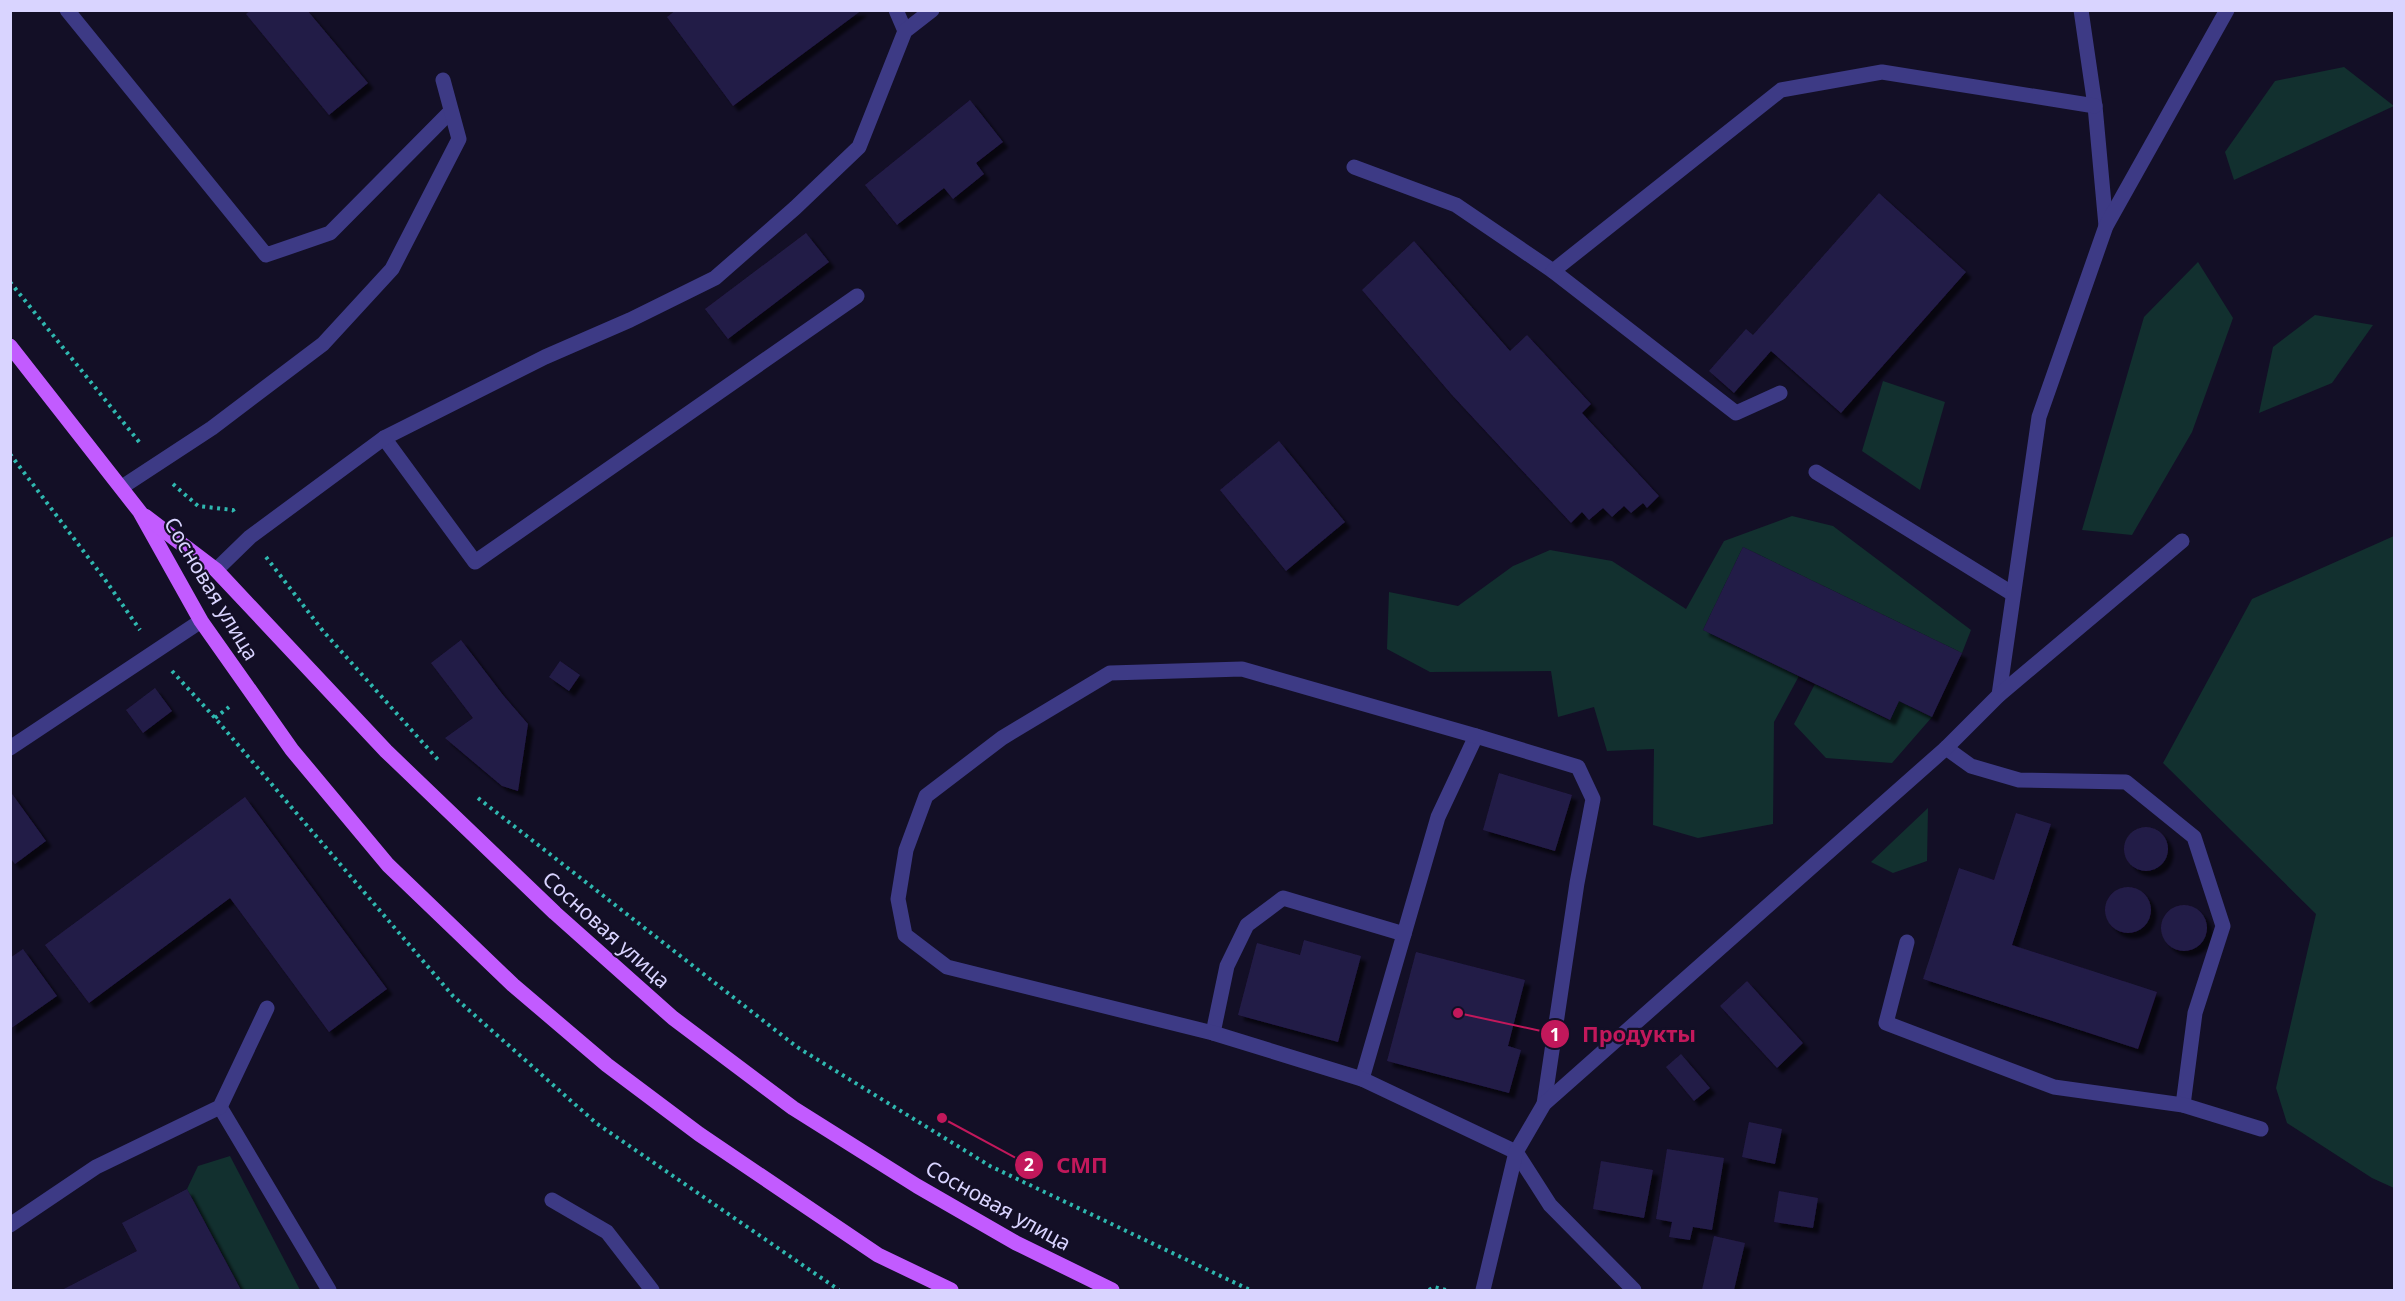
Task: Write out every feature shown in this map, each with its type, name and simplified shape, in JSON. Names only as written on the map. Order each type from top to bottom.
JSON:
[{"type":"main road","name":"Сосновая улица","points":[[10,346],[140,512],[201,621],[292,750],[388,865],[513,985],[607,1065],[699,1134],[878,1255],[951,1290]]},
{"type":"main road","name":"Сосновая улица","points":[[140,512],[216,570],[386,751],[555,913],[673,1018],[793,1108],[917,1186],[1016,1243],[1112,1290]]},
{"type":"street","points":[[67,10],[266,255],[330,233],[452,111]]},
{"type":"street","points":[[896,10],[905,31]]},
{"type":"street","points":[[216,570],[250,537],[384,438],[545,357],[630,320],[715,278],[795,208],[859,147],[905,31],[932,10]]},
{"type":"street","points":[[2082,10],[2095,106],[2106,226]]},
{"type":"street","points":[[1999,695],[2039,417],[2106,226],[2227,10]]},
{"type":"street","points":[[1553,271],[1781,90],[1882,72],[2095,106]]},
{"type":"street","points":[[122,487],[212,428],[322,344],[392,269],[459,139],[443,80]]},
{"type":"street","points":[[1354,167],[1456,205],[1553,271],[1736,412],[1780,393]]},
{"type":"street","points":[[384,438],[475,562],[857,296]]},
{"type":"street","points":[[1816,472],[2013,594]]},
{"type":"street","points":[[1483,1290],[1516,1152],[1544,1104],[1946,748],[1999,695],[2182,541]]},
{"type":"street","points":[[10,748],[201,621]]},
{"type":"street","points":[[1544,1104],[1577,883],[1593,799],[1578,767],[1242,669],[1110,673],[1002,738],[926,796],[906,850],[898,899],[905,935],[947,967],[1213,1033],[1362,1079],[1516,1152],[1550,1205],[1634,1290]]},
{"type":"street","points":[[1362,1079],[1438,818],[1476,736]]},
{"type":"street","points":[[1946,748],[1971,766],[2019,780],[2126,782],[2194,837],[2223,926],[2195,1013],[2184,1105]]},
{"type":"street","points":[[1213,1033],[1227,966],[1246,925],[1282,898],[1404,934]]},
{"type":"street","points":[[1907,942],[1886,1023],[2054,1087],[2184,1105],[2261,1129]]},
{"type":"street","points":[[10,1225],[96,1167],[220,1107],[267,1008]]},
{"type":"street","points":[[220,1107],[329,1290]]},
{"type":"street","points":[[552,1200],[607,1232],[652,1290]]},
{"type":"path","points":[[10,282],[173,484],[198,506],[232,510],[250,537],[323,631],[445,768]]},
{"type":"path","points":[[470,792],[797,1047],[990,1166],[1250,1290]]},
{"type":"path","points":[[1429,1290],[1434,1287],[1446,1290]]},
{"type":"green space","points":[[2344,67],[2394,106],[2234,180],[2225,152],[2275,81]]},
{"type":"green space","points":[[2198,262],[2233,318],[2192,432],[2132,535],[2082,530],[2144,317]]},
{"type":"green space","points":[[2315,315],[2373,325],[2332,383],[2259,413],[2273,347]]},
{"type":"green space","points":[[1883,381],[1945,402],[1920,490],[1862,451]]},
{"type":"green space","points":[[1792,516],[1833,526],[1971,630],[1962,653],[1743,547],[1703,630],[1799,676],[1774,722],[1773,824],[1698,838],[1653,825],[1654,749],[1607,751],[1594,707],[1558,717],[1551,671],[1430,672],[1387,649],[1389,592],[1458,606],[1513,566],[1550,550],[1612,561],[1686,609],[1724,541]]},
{"type":"green space","points":[[2394,536],[2394,1188],[2372,1178],[2287,1123],[2276,1088],[2316,914],[2163,763],[2252,599]]},
{"type":"green space","points":[[1815,684],[1889,720],[1899,701],[1932,717],[1892,763],[1826,758],[1794,724]]},
{"type":"green space","points":[[1928,808],[1927,861],[1893,873],[1871,862]]},
{"type":"green space","points":[[230,1156],[300,1290],[241,1290],[187,1189],[198,1166]]},
{"type":"building","points":[[251,10],[307,10],[368,83],[329,115],[246,14]]},
{"type":"building","points":[[676,10],[862,10],[733,106],[667,17]]},
{"type":"building","points":[[970,100],[1003,142],[976,163],[984,174],[953,199],[944,188],[897,225],[865,185]]},
{"type":"building","points":[[1879,193],[1966,272],[1841,413],[1771,351],[1734,393],[1709,371],[1746,329],[1753,335]]},
{"type":"building","points":[[806,233],[829,262],[728,339],[705,309]]},
{"type":"building","points":[[1414,241],[1510,351],[1527,335],[1591,404],[1582,413],[1659,496],[1647,508],[1643,503],[1631,513],[1624,506],[1612,517],[1603,508],[1589,520],[1582,512],[1571,523],[1452,395],[1362,290]]},
{"type":"building","points":[[1279,441],[1345,522],[1286,571],[1220,490]]},
{"type":"building","points":[[1743,547],[1962,653],[1932,717],[1899,701],[1890,720],[1703,630]]},
{"type":"building","points":[[461,640],[528,724],[518,791],[502,786],[445,738],[473,718],[431,663]]},
{"type":"building","points":[[560,661],[580,675],[569,691],[549,677]]},
{"type":"building","points":[[155,688],[172,711],[143,733],[126,710]]},
{"type":"building","points":[[1499,773],[1572,795],[1555,851],[1483,830]]},
{"type":"building","points":[[10,791],[46,841],[15,864],[10,858]]},
{"type":"building","points":[[245,797],[387,989],[329,1032],[230,898],[89,1003],[45,945]]},
{"type":"building","points":[[2016,813],[2051,824],[2012,945],[2157,992],[2138,1049],[1923,979],[1959,868],[1994,880]]},
{"type":"building","points":[[2146,827],[2155,828],[2162,833],[2167,840],[2167,858],[2162,865],[2155,870],[2146,871],[2137,870],[2130,865],[2125,858],[2124,849],[2125,840],[2130,833],[2137,828]]},
{"type":"building","points":[[2128,887],[2144,894],[2151,910],[2144,926],[2128,933],[2112,926],[2105,910],[2112,894]]},
{"type":"building","points":[[2184,905],[2200,912],[2207,928],[2200,944],[2184,951],[2168,944],[2161,928],[2168,912]]},
{"type":"building","points":[[1304,940],[1361,956],[1338,1042],[1238,1015],[1257,943],[1300,955]]},
{"type":"building","points":[[23,949],[57,996],[10,1029],[10,958]]},
{"type":"building","points":[[1416,952],[1525,980],[1508,1046],[1521,1050],[1509,1093],[1387,1061]]},
{"type":"building","points":[[1747,981],[1803,1043],[1777,1068],[1720,1006]]},
{"type":"building","points":[[1681,1054],[1710,1088],[1694,1101],[1666,1067]]},
{"type":"building","points":[[1749,1122],[1782,1129],[1775,1164],[1742,1157]]},
{"type":"building","points":[[1667,1149],[1724,1158],[1712,1230],[1693,1227],[1690,1240],[1669,1237],[1672,1222],[1656,1219]]},
{"type":"building","points":[[1601,1161],[1653,1170],[1644,1218],[1593,1209]]},
{"type":"building","points":[[187,1189],[241,1290],[62,1290],[137,1251],[122,1223]]},
{"type":"building","points":[[1779,1191],[1818,1198],[1813,1228],[1774,1222]]},
{"type":"building","points":[[1714,1236],[1745,1243],[1734,1290],[1702,1290]]},
{"type":"place","name":"Продукты","points":[[1458,1013]]},
{"type":"place","name":"СМП","points":[[942,1118]]}]
